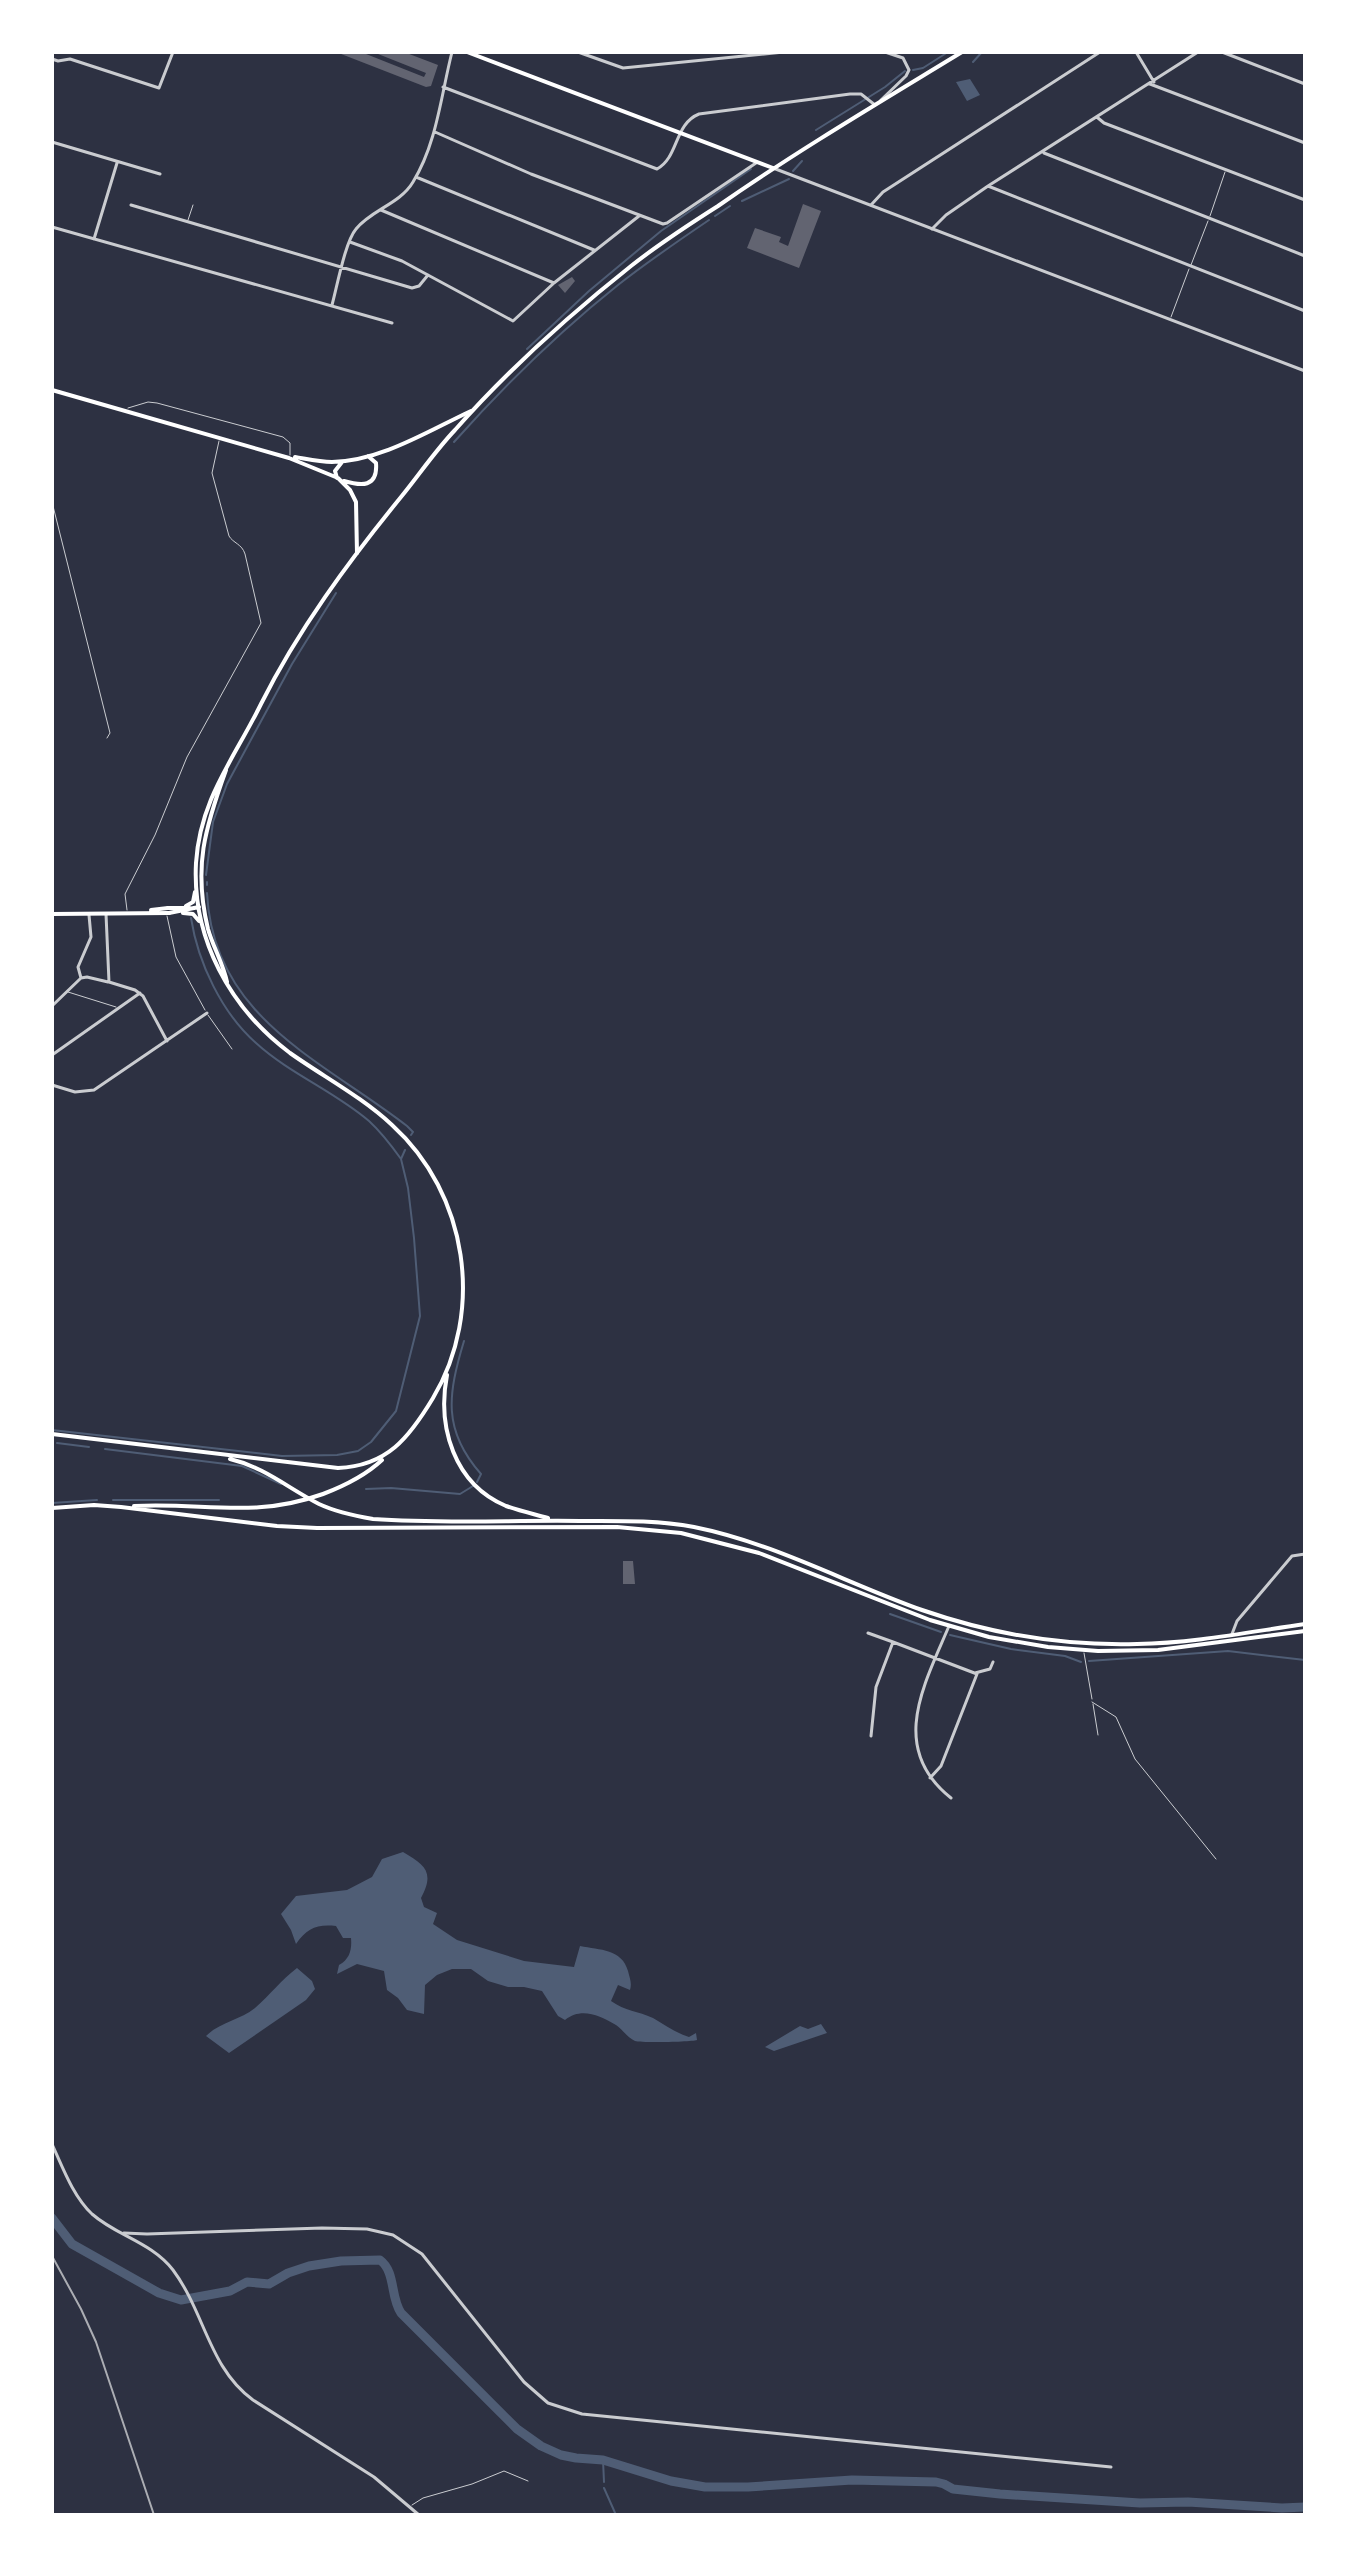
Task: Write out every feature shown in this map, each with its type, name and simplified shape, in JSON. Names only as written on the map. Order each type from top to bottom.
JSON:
[{"type":"main road","points":[[467,52],[773,168]]},
{"type":"main road","points":[[169,910],[193,902],[198,831],[217,782],[296,643],[357,553],[473,410],[557,329],[675,234],[773,168],[962,52]]},
{"type":"main road","points":[[52,390],[289,458],[360,486],[368,483],[377,469],[376,463],[368,456]]},
{"type":"main road","points":[[289,458],[344,461],[368,456],[398,446],[473,410]]},
{"type":"main road","points":[[344,461],[335,471],[354,496],[358,508],[357,553]]},
{"type":"main road","points":[[198,908],[201,900],[199,866],[202,833],[214,795],[231,759]]},
{"type":"main road","points":[[229,988],[208,927],[201,867],[209,816],[231,759]]},
{"type":"main road","points":[[205,813],[196,858],[198,908],[229,988]]},
{"type":"main road","points":[[52,914],[89,915],[198,908]]},
{"type":"main road","points":[[169,910],[197,917],[219,977],[249,1015],[280,1045],[364,1102],[394,1127],[429,1170],[444,1197],[462,1264],[461,1320],[445,1390],[444,1417],[450,1448],[460,1466],[479,1488],[496,1500],[554,1520]]},
{"type":"main road","points":[[121,1507],[151,1505],[245,1509],[288,1505],[327,1492],[378,1464],[398,1445],[422,1415],[449,1368]]},
{"type":"main road","points":[[52,1434],[338,1468],[365,1464],[386,1455]]},
{"type":"main road","points":[[211,1454],[264,1470],[321,1505],[361,1517],[642,1528],[702,1537],[773,1558],[949,1626],[1018,1643],[1084,1650],[1158,1650],[1305,1631]]},
{"type":"main road","points":[[52,1508],[121,1507],[317,1528],[510,1524],[554,1520],[656,1522],[728,1535],[772,1549],[922,1610],[982,1628],[1028,1637],[1082,1643],[1136,1644],[1305,1624]]},
{"type":"street","points":[[52,59],[70,59],[159,88],[173,52]]},
{"type":"street","points":[[332,305],[350,242],[358,226],[408,189],[416,177],[435,132],[452,52]]},
{"type":"street","points":[[578,52],[623,68],[784,52]]},
{"type":"street","points":[[443,87],[657,169],[664,165],[679,133],[692,117],[699,114],[839,95],[861,94],[876,104],[909,70],[903,58],[885,52]]},
{"type":"street","points":[[870,206],[883,192],[1100,52]]},
{"type":"street","points":[[1136,52],[1152,83],[1305,143]]},
{"type":"street","points":[[932,229],[946,215],[988,186],[1198,52]]},
{"type":"street","points":[[1222,52],[1305,84]]},
{"type":"street","points":[[1098,118],[1104,123],[1305,200]]},
{"type":"street","points":[[435,132],[531,174],[663,224],[756,163]]},
{"type":"street","points":[[52,142],[160,174]]},
{"type":"street","points":[[1044,153],[1305,256]]},
{"type":"street","points":[[94,239],[117,163]]},
{"type":"street","points":[[773,168],[1305,371]]},
{"type":"street","points":[[416,177],[594,250]]},
{"type":"street","points":[[988,186],[1305,311]]},
{"type":"street","points":[[131,205],[412,288],[419,286],[428,275]]},
{"type":"street","points":[[381,210],[554,283]]},
{"type":"street","points":[[350,242],[402,261],[513,321],[554,283],[639,216]]},
{"type":"street","points":[[52,227],[392,323]]},
{"type":"street","points":[[106,914],[109,982]]},
{"type":"street","points":[[81,978],[78,967],[91,937],[89,915]]},
{"type":"street","points":[[52,1006],[81,978],[109,982],[140,993],[167,1041]]},
{"type":"street","points":[[52,1055],[140,993]]},
{"type":"street","points":[[52,1085],[75,1092],[94,1090],[207,1013]]},
{"type":"street","points":[[1232,1635],[1237,1621],[1292,1556],[1305,1554]]},
{"type":"street","points":[[949,1626],[917,1708],[914,1736],[930,1778],[951,1798]]},
{"type":"street","points":[[868,1633],[975,1673],[990,1669],[993,1662]]},
{"type":"street","points":[[871,1736],[876,1687],[893,1642]]},
{"type":"street","points":[[930,1778],[941,1766],[975,1673]]},
{"type":"street","points":[[52,2144],[81,2201],[99,2219],[145,2244],[169,2265],[197,2310],[222,2368],[236,2386],[374,2477],[419,2515]]},
{"type":"street","points":[[124,2233],[322,2228],[367,2229],[393,2235],[422,2254],[524,2382],[548,2403],[582,2414],[1111,2467]]},
{"type":"lane","points":[[1170,319],[1226,169]]},
{"type":"lane","points":[[188,220],[193,205]]},
{"type":"lane","points":[[123,410],[134,404],[157,403],[283,437],[290,443],[289,458]]},
{"type":"lane","points":[[127,913],[125,894],[155,835],[187,757],[261,623],[245,554],[240,546],[231,541],[212,473],[220,437]]},
{"type":"lane","points":[[52,502],[110,733],[107,738]]},
{"type":"lane","points":[[169,910],[169,932],[176,957],[207,1013],[232,1049]]},
{"type":"lane","points":[[67,992],[119,1008]]},
{"type":"lane","points":[[1084,1650],[1098,1735]]},
{"type":"lane","points":[[1092,1702],[1116,1717],[1135,1759],[1216,1859]]},
{"type":"lane","points":[[411,2506],[417,2500],[472,2484],[500,2471],[508,2471],[528,2481]]},
{"type":"water","points":[[970,79],[980,95],[967,101],[956,82]]},
{"type":"water","points":[[403,1852],[426,1870],[427,1882],[421,1898],[424,1907],[437,1913],[433,1924],[457,1940],[524,1961],[574,1967],[580,1946],[615,1954],[625,1964],[631,1983],[630,1990],[618,1985],[611,2001],[689,2037],[696,2033],[697,2040],[635,2041],[616,2025],[597,2016],[584,2013],[565,2020],[558,2016],[542,1991],[488,1981],[471,1969],[452,1969],[437,1975],[425,1985],[424,2014],[407,2010],[387,1990],[384,1971],[357,1964],[337,1974],[339,1965],[350,1953],[351,1938],[343,1938],[336,1926],[313,1928],[296,1944],[281,1914],[296,1896],[347,1890],[372,1877],[382,1859]]},
{"type":"water","points":[[297,1968],[312,1981],[315,1989],[306,2000],[229,2053],[206,2036],[255,2008]]},
{"type":"water","points":[[821,2024],[827,2033],[774,2051],[765,2047],[800,2026],[808,2029]]},
{"type":"building","points":[[336,52],[361,52],[424,77],[426,73],[373,52],[404,52],[438,65],[431,86],[426,87]]},
{"type":"building","points":[[803,204],[821,211],[799,268],[747,248],[755,228],[781,237],[779,242],[788,246]]},
{"type":"building","points":[[572,277],[575,281],[565,293],[558,285]]},
{"type":"building","points":[[623,1561],[633,1561],[635,1584],[623,1584]]},
{"type":"waterway","points":[[913,70],[923,68],[948,52]]},
{"type":"waterway","points":[[973,62],[982,52]]},
{"type":"waterway","points":[[816,130],[905,71]]},
{"type":"waterway","points":[[793,171],[802,161]]},
{"type":"waterway","points":[[527,349],[589,291],[661,231],[751,169]]},
{"type":"waterway","points":[[742,201],[789,179]]},
{"type":"waterway","points":[[715,216],[730,206]]},
{"type":"waterway","points":[[454,442],[512,380],[575,321],[629,276],[709,220]]},
{"type":"waterway","points":[[206,875],[213,822],[227,784],[292,664],[336,593]]},
{"type":"waterway","points":[[207,893],[214,936],[229,973],[251,1004],[277,1032],[407,1126],[413,1132],[411,1135]]},
{"type":"waterway","points":[[191,918],[199,952],[213,986],[244,1031],[269,1054],[369,1121],[401,1159]]},
{"type":"waterway","points":[[52,1430],[282,1456],[337,1455],[358,1451],[371,1442],[396,1411],[420,1316],[408,1188],[401,1159],[405,1150]]},
{"type":"waterway","points":[[464,1341],[454,1378],[452,1411],[460,1442],[481,1474],[477,1482]]},
{"type":"waterway","points":[[57,1443],[89,1447]]},
{"type":"waterway","points":[[105,1449],[242,1466],[281,1484]]},
{"type":"waterway","points":[[366,1489],[460,1494],[473,1486]]},
{"type":"waterway","points":[[52,1503],[97,1500]]},
{"type":"waterway","points":[[113,1500],[219,1500]]},
{"type":"waterway","points":[[890,1614],[941,1632]]},
{"type":"waterway","points":[[950,1635],[1011,1649],[1065,1656],[1081,1662]]},
{"type":"waterway","points":[[1089,1661],[1228,1651],[1305,1660]]},
{"type":"waterway","points":[[52,2218],[72,2244],[159,2293],[181,2300],[230,2291],[247,2282],[269,2284],[309,2266],[380,2260],[391,2278],[401,2313],[517,2429],[541,2446],[561,2455],[603,2460],[671,2481],[705,2487],[852,2480],[936,2482],[953,2489],[1000,2494],[1140,2503],[1305,2507]]},
{"type":"waterway","points":[[603,2460],[604,2482]]},
{"type":"waterway","points":[[604,2488],[616,2515]]},
{"type":"railway","points":[[52,2256],[96,2342],[154,2515]]}]
